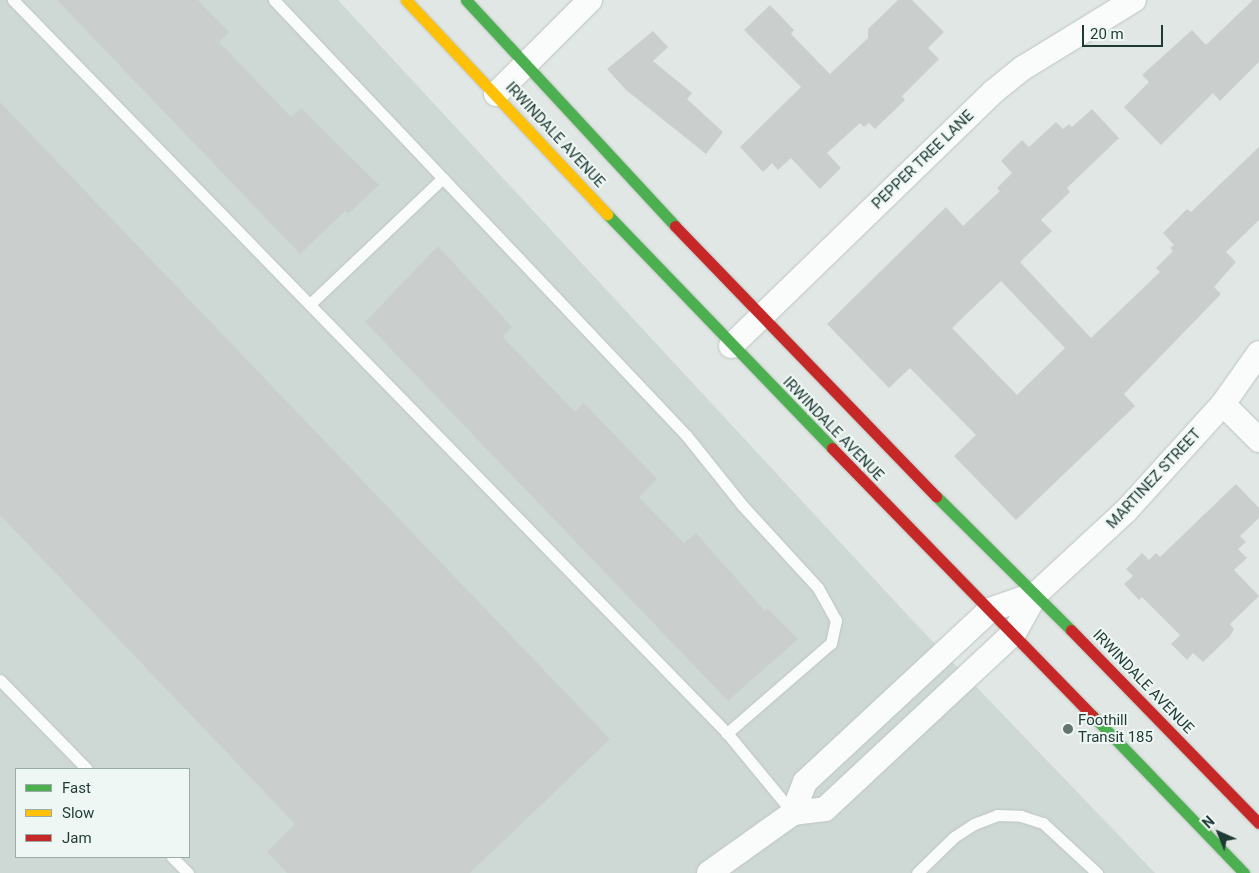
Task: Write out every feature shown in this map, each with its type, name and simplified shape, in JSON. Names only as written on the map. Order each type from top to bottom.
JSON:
[{"type":"main road","name":"IRWINDALE AVENUE","points":[[406,0],[731,346],[1014,633],[1244,873]]},
{"type":"main road","name":"IRWINDALE AVENUE","points":[[466,0],[526,61],[761,318],[992,554],[1036,594],[1259,823]]},
{"type":"street","points":[[496,94],[526,61],[590,0]]},
{"type":"street","name":"PEPPER TREE LANE","points":[[731,346],[993,92],[1023,68],[1134,0]]},
{"type":"street","name":"MARTINEZ STREET","points":[[1036,594],[1126,512],[1224,404],[1259,353]]},
{"type":"street","points":[[1224,404],[1259,440]]},
{"type":"street","points":[[792,813],[805,782],[990,610],[1036,594]]},
{"type":"street","points":[[709,873],[792,813],[825,809],[1014,633],[1036,594]]},
{"type":"lane","points":[[13,0],[727,733],[792,813]]},
{"type":"lane","points":[[274,0],[686,435],[742,505],[818,588],[836,620],[831,642],[727,733]]},
{"type":"lane","points":[[310,304],[443,178]]},
{"type":"lane","points":[[0,680],[86,768]]},
{"type":"lane","points":[[917,873],[954,837],[974,824],[1005,815],[1021,816],[1043,823],[1097,873]]},
{"type":"lane","points":[[173,858],[188,873]]},
{"type":"shaded area","points":[[0,0],[338,0],[915,623],[1155,873],[0,873]]},
{"type":"building","points":[[57,0],[198,0],[229,32],[219,42],[291,117],[301,108],[379,185],[348,214],[345,211],[300,254]]},
{"type":"building","points":[[898,0],[912,0],[944,32],[928,48],[939,59],[902,96],[905,100],[875,129],[869,123],[864,127],[860,123],[827,153],[841,168],[820,189],[791,158],[778,170],[772,163],[763,172],[740,147],[801,87],[744,30],[770,5],[794,30],[791,34],[830,74],[868,38],[868,29]]},
{"type":"building","points":[[1253,0],[1259,0],[1259,62],[1220,101],[1213,93],[1161,145],[1124,107],[1149,82],[1142,75],[1192,30],[1206,45]]},
{"type":"building","points":[[653,31],[668,47],[653,61],[692,93],[687,99],[723,132],[706,154],[626,90],[607,69]]},
{"type":"building","points":[[0,102],[610,739],[470,873],[287,873],[267,852],[295,824],[0,515]]},
{"type":"building","points":[[1092,109],[1119,138],[1067,188],[1070,192],[1041,220],[1052,231],[1020,262],[1091,338],[1160,272],[1156,268],[1173,251],[1170,248],[1174,245],[1163,233],[1187,209],[1191,212],[1259,147],[1259,220],[1226,252],[1236,262],[1214,287],[1221,294],[1124,394],[1135,406],[1016,520],[954,456],[976,435],[910,368],[889,388],[827,324],[946,207],[963,226],[1000,191],[997,188],[1012,173],[1001,161],[1022,140],[1029,147],[1056,122],[1063,129],[1069,124],[1072,127]],"holes":[[[1001,281],[1065,348],[1017,395],[952,328]]]},
{"type":"building","points":[[438,246],[512,327],[503,337],[575,412],[584,403],[657,479],[639,497],[684,543],[696,533],[765,611],[768,609],[798,639],[728,701],[365,322]]},
{"type":"building","points":[[1236,484],[1259,508],[1259,518],[1240,536],[1246,542],[1238,549],[1247,558],[1234,570],[1259,596],[1230,624],[1234,629],[1230,636],[1203,662],[1193,653],[1187,660],[1171,644],[1180,635],[1142,597],[1139,600],[1124,584],[1133,576],[1126,569],[1142,553],[1149,560],[1156,553],[1160,557]]},
{"type":"traffic: fast","points":[[466,0],[675,226]]},
{"type":"traffic: fast","points":[[607,214],[832,448]]},
{"type":"traffic: fast","points":[[936,496],[1071,630]]},
{"type":"traffic: fast","points":[[1093,716],[1244,873]]},
{"type":"traffic: slow","points":[[406,0],[607,214]]},
{"type":"traffic: jam","points":[[675,226],[936,496]]},
{"type":"traffic: jam","points":[[832,448],[1093,716]]},
{"type":"traffic: jam","points":[[1071,630],[1259,823]]},
{"type":"place","name":"Foothill Transit 185","points":[[1068,729]]}]
